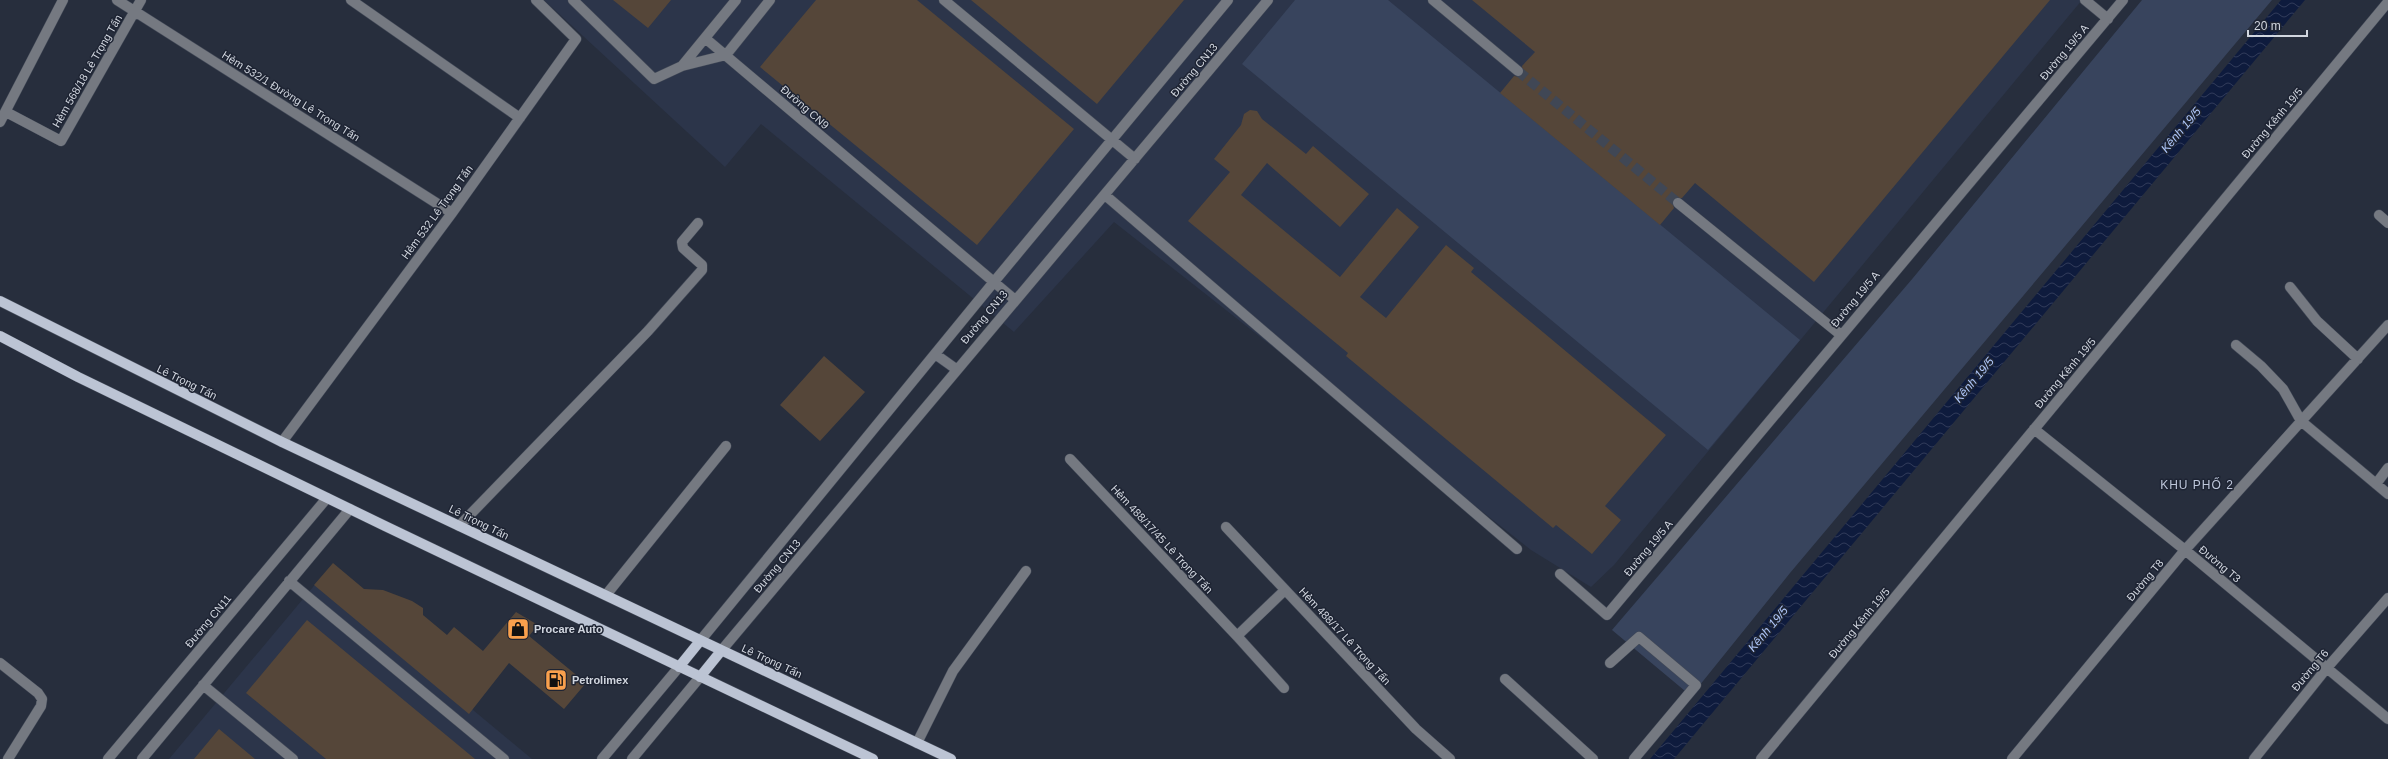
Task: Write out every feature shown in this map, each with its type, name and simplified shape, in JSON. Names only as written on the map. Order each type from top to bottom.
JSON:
[{"type":"main road","name":"Lê Trọng Tấn","points":[[0,301],[282,442],[951,759]]},
{"type":"main road","points":[[0,336],[85,380],[327,498],[873,759]]},
{"type":"main road","points":[[679,667],[700,641]]},
{"type":"main road","points":[[700,677],[721,651]]},
{"type":"street","points":[[0,122],[63,0]]},
{"type":"street","name":"Hẻm 532/1 Đường Lê Trọng Tấn","points":[[117,0],[452,213]]},
{"type":"street","name":"Hẻm 568/18 Lê Trọng Tấn","points":[[6,112],[61,141],[141,0]]},
{"type":"street","points":[[351,0],[520,118]]},
{"type":"street","name":"Hẻm 532 Lê Trọng Tấn","points":[[282,442],[452,213],[576,39],[536,0]]},
{"type":"street","points":[[573,0],[654,79],[682,66],[726,54],[770,0]]},
{"type":"street","points":[[682,66],[736,0]]},
{"type":"street","points":[[944,0],[1135,159]]},
{"type":"street","name":"Đường CN13","points":[[700,641],[993,282],[1228,0]]},
{"type":"street","name":"Đường CN13","points":[[721,651],[1014,299],[1105,195],[1268,0]]},
{"type":"street","points":[[1433,0],[1518,71]]},
{"type":"street","points":[[2085,0],[2108,19]]},
{"type":"street","name":"Đường 19/5 A","points":[[1560,574],[1607,615],[1840,335],[2123,0]]},
{"type":"street","name":"Đường Kênh 19/5","points":[[1761,759],[2388,2]]},
{"type":"street","name":"Đường CN9","points":[[705,38],[726,54],[1014,299]]},
{"type":"street","points":[[1105,195],[1517,549]]},
{"type":"street","points":[[1678,202],[1840,335]]},
{"type":"street","points":[[2379,214],[2388,223]]},
{"type":"street","points":[[459,526],[648,331],[702,270],[702,265],[683,248],[682,242],[698,223]]},
{"type":"street","points":[[2290,287],[2317,321],[2358,359]]},
{"type":"street","name":"Đường T8","points":[[2012,759],[2185,550],[2388,325]]},
{"type":"street","points":[[2236,345],[2261,366],[2283,389],[2301,421],[2388,494]]},
{"type":"street","points":[[935,354],[956,369]]},
{"type":"street","name":"Đường T3","points":[[2034,429],[2185,550],[2326,669],[2388,719]]},
{"type":"street","points":[[606,595],[726,446]]},
{"type":"street","name":"Hẻm 488/17/45 Lê Trọng Tấn","points":[[1070,458],[1284,688]]},
{"type":"street","points":[[2376,484],[2388,468]]},
{"type":"street","name":"Đường CN11","points":[[108,759],[327,498]]},
{"type":"street","points":[[142,759],[350,509]]},
{"type":"street","name":"Hẻm 488/17 Lê Trọng Tấn","points":[[1226,527],[1416,729],[1450,759]]},
{"type":"street","points":[[917,743],[953,671],[1026,571]]},
{"type":"street","points":[[289,581],[504,759]]},
{"type":"street","points":[[1237,636],[1286,590]]},
{"type":"street","name":"Đường T6","points":[[2254,759],[2326,669],[2388,598]]},
{"type":"street","points":[[1610,663],[1639,637],[1696,685],[1634,759]]},
{"type":"street","points":[[0,663],[38,693],[42,699],[41,706],[8,759]]},
{"type":"street","points":[[602,759],[679,667]]},
{"type":"street","points":[[632,759],[700,677]]},
{"type":"street","points":[[1505,679],[1593,759]]},
{"type":"street","points":[[203,685],[293,759]]},
{"type":"shaded area","points":[[544,0],[2082,0],[1614,565],[1591,587],[1531,550],[1114,222],[1014,332],[761,124],[725,167]]},
{"type":"shaded area","points":[[1295,0],[1388,0],[1800,340],[1708,450],[1242,64]]},
{"type":"shaded area","points":[[2142,0],[2272,0],[1790,573],[1691,696],[1612,630],[1913,278]]},
{"type":"shaded area","points":[[318,581],[532,759],[169,759]]},
{"type":"water","name":"Kênh 19/5","points":[[2281,0],[2305,0],[1674,759],[1650,759]]},
{"type":"building","points":[[613,0],[671,0],[648,28]]},
{"type":"building","points":[[816,0],[917,0],[1074,129],[977,245],[760,67]]},
{"type":"building","points":[[971,0],[1184,0],[1097,104]]},
{"type":"building","points":[[1472,0],[2050,0],[1814,282],[1695,183],[1682,198],[1673,199],[1672,202],[1674,208],[1660,225],[1500,93],[1514,76],[1520,77],[1523,75],[1522,66],[1535,52]]},
{"type":"building","points":[[1250,110],[1257,111],[1262,119],[1306,154],[1313,146],[1369,194],[1340,227],[1267,163],[1241,195],[1340,277],[1397,208],[1419,227],[1360,297],[1386,318],[1446,245],[1474,268],[1471,272],[1666,435],[1605,506],[1621,520],[1592,554],[1556,525],[1553,528],[1346,356],[1348,353],[1188,221],[1230,172],[1214,159],[1241,125],[1244,114]]},
{"type":"building","points":[[824,356],[865,392],[820,441],[780,405]]},
{"type":"building","points":[[333,563],[364,589],[383,590],[412,601],[423,608],[423,615],[447,635],[454,627],[483,651],[516,612],[538,625],[529,636],[586,683],[564,709],[509,663],[469,714],[314,585]]},
{"type":"building","points":[[307,620],[475,759],[326,759],[246,693]]},
{"type":"building","points":[[219,729],[255,759],[194,759]]},
{"type":"tunnel","points":[[1518,71],[1678,203]]},
{"type":"place","name":"Procare Auto","points":[[518,629]]},
{"type":"place","name":"Petrolimex","points":[[556,680]]},
{"type":"district","name":"KHU PHỐ 2","points":[[2197,485]]}]
